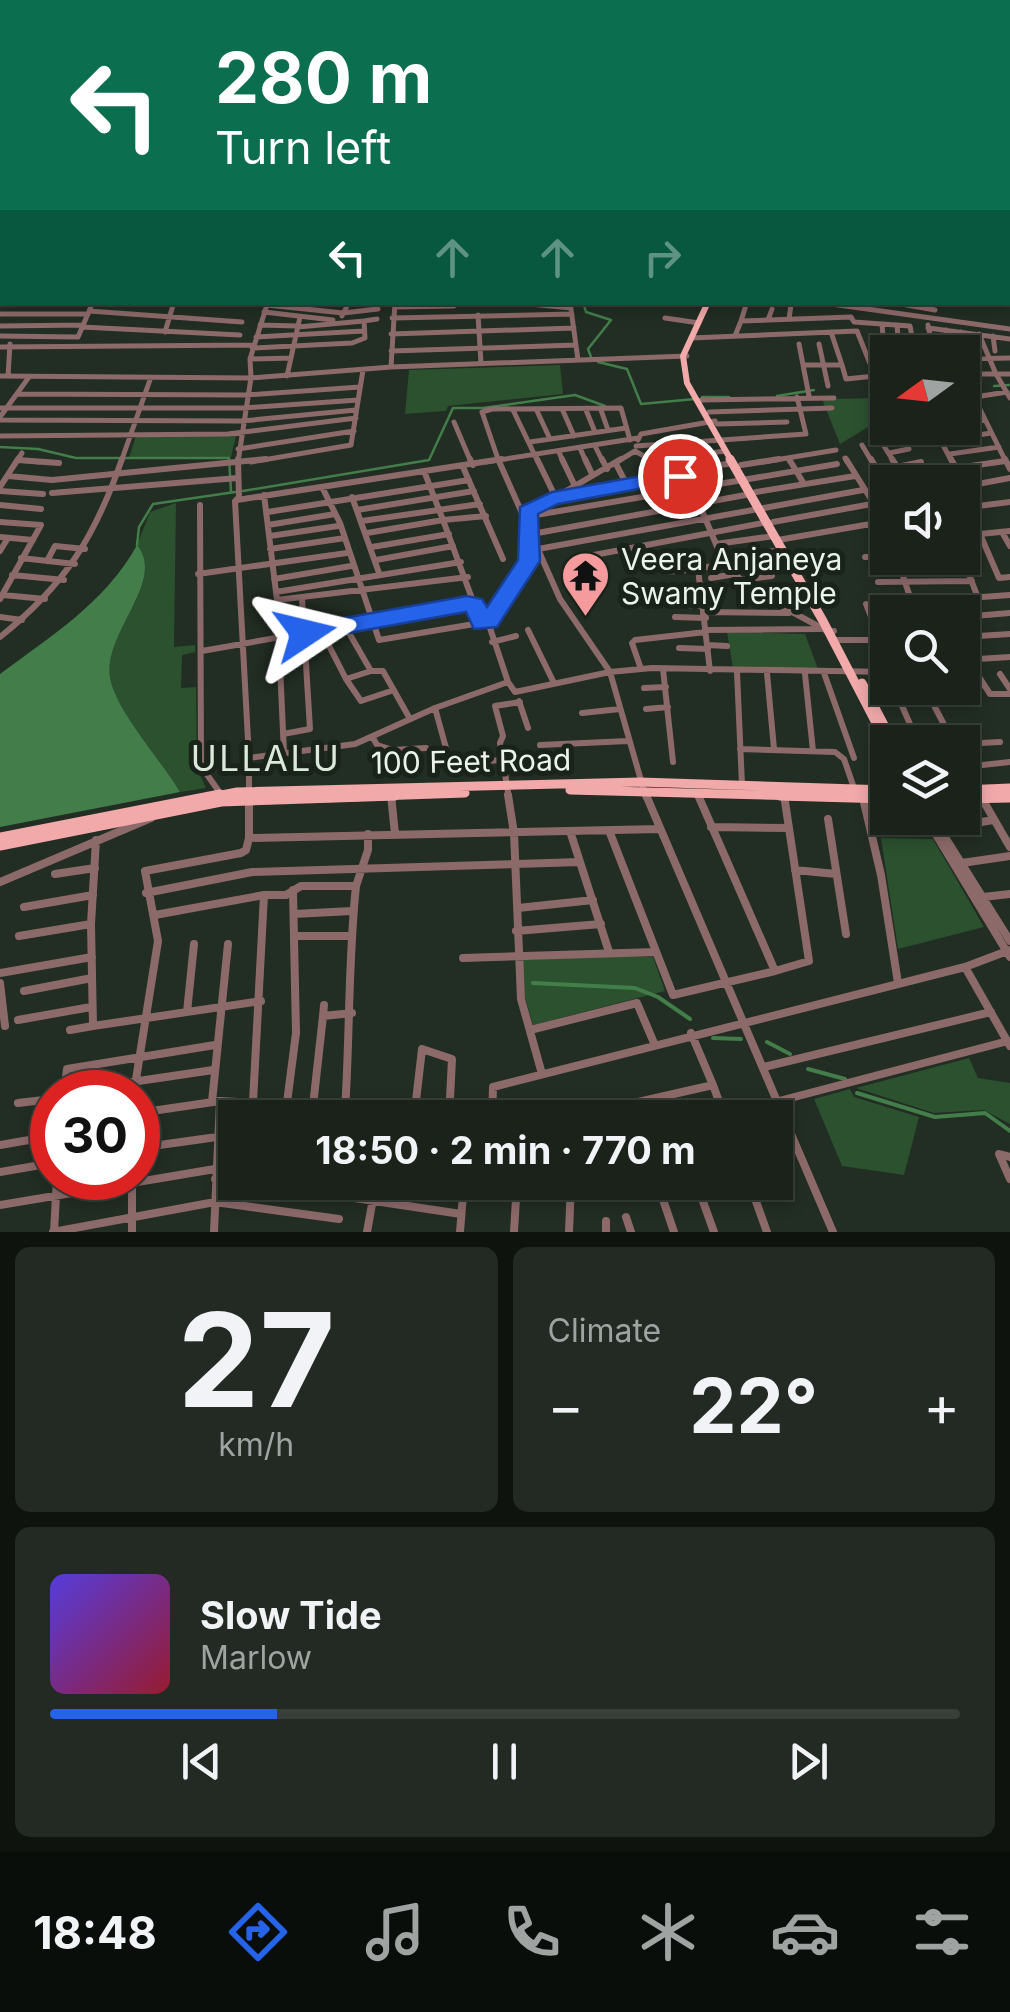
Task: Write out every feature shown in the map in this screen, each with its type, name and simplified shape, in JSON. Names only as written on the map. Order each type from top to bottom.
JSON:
[{"type":"main road","points":[[694,338],[708,305]]},
{"type":"main road","points":[[709,305],[685,356],[683,370],[880,725]]},
{"type":"main road","points":[[722,438],[726,452],[737,464]]},
{"type":"main road","points":[[782,545],[831,634]]},
{"type":"main road","name":"100 Feet Road","points":[[642,785],[696,790],[742,788],[784,794],[870,791]]},
{"type":"main road","name":"100 Feet Road","points":[[0,841],[159,809],[248,796],[642,785],[870,794]]},
{"type":"main road","name":"100 Feet Road","points":[[159,809],[220,793],[392,795],[506,788]]},
{"type":"main road","points":[[980,794],[1010,788]]},
{"type":"main road","points":[[980,794],[1010,796]]},
{"type":"street","points":[[14,305],[4,376],[251,378],[390,367],[685,356]]},
{"type":"street","points":[[0,336],[78,337],[92,305]]},
{"type":"street","points":[[165,332],[173,305]]},
{"type":"street","points":[[266,307],[300,317],[339,321],[347,305]]},
{"type":"street","points":[[390,367],[395,305]]},
{"type":"street","points":[[450,316],[454,305]]},
{"type":"street","points":[[540,305],[571,308]]},
{"type":"street","points":[[736,336],[747,305]]},
{"type":"street","points":[[789,319],[792,305]]},
{"type":"street","points":[[838,305],[1010,329]]},
{"type":"street","points":[[916,305],[935,310]]},
{"type":"street","points":[[266,307],[343,313],[378,310]]},
{"type":"street","points":[[137,1070],[158,940],[144,871],[242,853],[249,838],[236,464],[253,343],[266,307]]},
{"type":"street","points":[[392,318],[571,308]]},
{"type":"street","points":[[571,308],[578,360]]},
{"type":"street","points":[[768,320],[772,309]]},
{"type":"street","points":[[808,318],[812,310]]},
{"type":"street","points":[[0,314],[89,313],[242,322]]},
{"type":"street","points":[[478,316],[482,364]]},
{"type":"street","points":[[287,376],[300,317]]},
{"type":"street","points":[[740,321],[851,317],[869,360]]},
{"type":"street","points":[[665,318],[699,322]]},
{"type":"street","points":[[928,318],[929,335]]},
{"type":"street","points":[[260,325],[377,319]]},
{"type":"street","points":[[0,347],[253,343],[294,348],[363,342],[364,321]]},
{"type":"street","points":[[854,322],[910,326],[912,335]]},
{"type":"street","points":[[882,324],[883,335]]},
{"type":"street","points":[[896,325],[897,335]]},
{"type":"street","points":[[0,326],[83,326],[240,335]]},
{"type":"street","points":[[392,334],[574,328]]},
{"type":"street","points":[[928,328],[1010,339],[1010,348]]},
{"type":"street","points":[[946,330],[946,335]]},
{"type":"street","points":[[253,343],[364,331]]},
{"type":"street","points":[[831,332],[846,379],[870,377]]},
{"type":"street","points":[[694,338],[857,332]]},
{"type":"street","points":[[979,334],[987,358],[1007,393],[980,396]]},
{"type":"street","points":[[993,336],[995,350]]},
{"type":"street","points":[[799,344],[809,396]]},
{"type":"street","points":[[819,344],[828,386]]},
{"type":"street","points":[[391,350],[576,345]]},
{"type":"street","points":[[250,359],[291,358]]},
{"type":"street","points":[[980,358],[1010,358]]},
{"type":"street","points":[[0,360],[9,360]]},
{"type":"street","points":[[804,365],[842,365]]},
{"type":"street","points":[[8,476],[52,480],[236,464],[352,445],[363,370]]},
{"type":"street","points":[[980,374],[1010,374]]},
{"type":"street","points":[[30,376],[3,408],[0,418],[242,421],[356,414]]},
{"type":"street","points":[[0,637],[46,600],[85,549],[120,473],[128,434],[152,377]]},
{"type":"street","points":[[17,394],[246,395],[360,386]]},
{"type":"street","points":[[235,500],[617,442],[806,434],[796,396]]},
{"type":"street","points":[[696,397],[834,398]]},
{"type":"street","points":[[3,408],[243,408],[358,400]]},
{"type":"street","points":[[779,1100],[642,785],[610,672],[572,622],[498,462],[482,412],[621,408],[635,444],[651,460],[693,486],[696,504],[731,568],[759,594],[831,634]]},
{"type":"street","points":[[322,486],[332,502],[354,578],[380,641],[485,622],[529,561],[524,517],[532,508],[574,484],[625,460],[635,444],[655,429],[832,408]]},
{"type":"street","points":[[980,409],[1010,468]]},
{"type":"street","points":[[512,410],[537,455],[553,498]]},
{"type":"street","points":[[563,410],[574,436]]},
{"type":"street","points":[[586,410],[596,432]]},
{"type":"street","points":[[602,410],[608,430]]},
{"type":"street","points":[[537,411],[550,439]]},
{"type":"street","points":[[0,436],[241,434],[356,414]]},
{"type":"street","points":[[713,420],[787,422]]},
{"type":"street","points":[[980,421],[985,420]]},
{"type":"street","points":[[454,422],[473,465]]},
{"type":"street","points":[[530,442],[626,428]]},
{"type":"street","points":[[238,449],[354,431]]},
{"type":"street","points":[[980,435],[991,433]]},
{"type":"street","points":[[294,441],[296,455]]},
{"type":"street","points":[[617,442],[625,460]]},
{"type":"street","points":[[862,445],[874,465]]},
{"type":"street","points":[[884,445],[895,465]]},
{"type":"street","points":[[889,452],[909,449],[906,445]]},
{"type":"street","points":[[943,445],[956,465]]},
{"type":"street","points":[[594,446],[607,468]]},
{"type":"street","points":[[950,454],[998,447]]},
{"type":"street","points":[[580,448],[592,474]]},
{"type":"street","points":[[553,498],[702,468],[836,450]]},
{"type":"street","points":[[560,452],[574,484]]},
{"type":"street","points":[[651,460],[726,452]]},
{"type":"street","points":[[44,494],[0,489],[20,457],[59,463]]},
{"type":"street","points":[[788,458],[804,484]]},
{"type":"street","points":[[846,458],[870,499]]},
{"type":"street","points":[[978,465],[1005,461]]},
{"type":"street","points":[[906,465],[922,462]]},
{"type":"street","points":[[616,464],[627,485]]},
{"type":"street","points":[[524,517],[836,464]]},
{"type":"street","points":[[463,467],[503,559]]},
{"type":"street","points":[[702,468],[706,476]]},
{"type":"street","points":[[424,472],[468,578],[474,604],[520,702],[528,728]]},
{"type":"street","points":[[532,534],[854,476]]},
{"type":"street","points":[[52,492],[238,478]]},
{"type":"street","points":[[980,484],[1010,478]]},
{"type":"street","points":[[268,512],[469,480]]},
{"type":"street","points":[[538,550],[863,490]]},
{"type":"street","points":[[358,510],[474,492]]},
{"type":"street","points":[[264,495],[276,596],[284,754]]},
{"type":"street","points":[[352,498],[380,573]]},
{"type":"street","points":[[980,506],[1010,502]]},
{"type":"street","points":[[362,521],[480,504]]},
{"type":"street","points":[[0,505],[41,509]]},
{"type":"street","points":[[594,554],[870,505]]},
{"type":"street","points":[[200,506],[202,766],[220,793]]},
{"type":"street","points":[[268,525],[335,514]]},
{"type":"street","points":[[366,533],[486,516]]},
{"type":"street","points":[[0,522],[41,525],[1,596],[46,600]]},
{"type":"street","points":[[711,578],[782,545],[870,524]]},
{"type":"street","points":[[270,536],[338,526]]},
{"type":"street","points":[[980,598],[1008,595],[980,534],[1006,531],[1010,546]]},
{"type":"street","points":[[371,548],[449,534]]},
{"type":"street","points":[[610,535],[619,550]]},
{"type":"street","points":[[0,551],[4,537],[33,540]]},
{"type":"street","points":[[270,549],[345,538]]},
{"type":"street","points":[[716,544],[782,545]]},
{"type":"street","points":[[47,560],[55,546],[85,549]]},
{"type":"street","points":[[375,560],[453,546]]},
{"type":"street","points":[[198,574],[347,553]]},
{"type":"street","points":[[865,557],[870,557]]},
{"type":"street","points":[[21,558],[75,564]]},
{"type":"street","points":[[276,596],[380,573],[461,562]]},
{"type":"street","points":[[274,580],[351,566]]},
{"type":"street","points":[[666,572],[731,568],[772,576]]},
{"type":"street","points":[[698,569],[710,671]]},
{"type":"street","points":[[12,575],[64,580]]},
{"type":"street","points":[[902,575],[909,595]]},
{"type":"street","points":[[970,575],[977,595]]},
{"type":"street","points":[[998,578],[1010,577]]},
{"type":"street","points":[[276,596],[302,599],[468,578]]},
{"type":"street","points":[[878,582],[972,581]]},
{"type":"street","points":[[662,592],[702,585]]},
{"type":"street","points":[[759,594],[780,591]]},
{"type":"street","points":[[283,734],[310,729],[302,599]]},
{"type":"street","points":[[202,651],[474,604]]},
{"type":"street","points":[[668,604],[705,612]]},
{"type":"street","points":[[866,604],[870,614]]},
{"type":"street","points":[[675,617],[705,612],[793,613]]},
{"type":"street","points":[[980,615],[1010,613]]},
{"type":"street","points":[[0,617],[23,620]]},
{"type":"street","points":[[345,626],[370,671]]},
{"type":"street","points":[[321,630],[361,701],[394,690]]},
{"type":"street","points":[[528,630],[554,684]]},
{"type":"street","points":[[641,670],[632,644],[635,640],[706,631],[870,639]]},
{"type":"street","points":[[980,636],[1010,634]]},
{"type":"street","points":[[492,642],[516,636]]},
{"type":"street","points":[[679,648],[727,646]]},
{"type":"street","points":[[980,659],[1010,657]]},
{"type":"street","points":[[662,669],[673,762]]},
{"type":"street","points":[[515,692],[610,672],[641,670],[870,671]]},
{"type":"street","points":[[346,678],[384,671],[410,719]]},
{"type":"street","points":[[737,672],[742,788]]},
{"type":"street","points":[[824,672],[854,758]]},
{"type":"street","points":[[767,673],[774,750]]},
{"type":"street","points":[[805,674],[813,751]]},
{"type":"street","points":[[980,679],[990,694],[1010,692],[1000,674]]},
{"type":"street","points":[[248,758],[373,738],[435,708],[508,682]]},
{"type":"street","points":[[644,688],[666,688]]},
{"type":"street","points":[[520,702],[495,706],[503,736],[502,760],[514,833],[516,954],[521,999],[542,1074]]},
{"type":"street","points":[[646,708],[668,707]]},
{"type":"street","points":[[435,708],[446,748]]},
{"type":"street","points":[[582,713],[620,709]]},
{"type":"street","points":[[373,738],[377,745],[393,750],[426,748]]},
{"type":"street","points":[[540,746],[628,740]]},
{"type":"street","points":[[980,743],[1000,742]]},
{"type":"street","points":[[740,749],[841,754],[859,792],[882,876],[898,983]]},
{"type":"street","points":[[487,760],[502,760]]},
{"type":"street","points":[[980,764],[1010,762]]},
{"type":"street","points":[[696,790],[775,970]]},
{"type":"street","points":[[610,833],[673,994],[809,961],[784,794]]},
{"type":"street","points":[[392,795],[396,834]]},
{"type":"street","points":[[980,797],[1007,836],[1010,847]]},
{"type":"street","points":[[0,882],[130,828],[159,809]]},
{"type":"street","points":[[828,819],[846,934]]},
{"type":"street","points":[[980,822],[993,820]]},
{"type":"street","points":[[711,827],[788,828]]},
{"type":"street","points":[[249,838],[610,833],[660,828]]},
{"type":"street","points":[[570,832],[610,952]]},
{"type":"street","points":[[352,1100],[350,936],[368,834]]},
{"type":"street","points":[[937,835],[1009,950]]},
{"type":"street","points":[[944,835],[1009,950]]},
{"type":"street","points":[[93,1026],[91,924],[96,840]]},
{"type":"street","points":[[962,863],[1010,856]]},
{"type":"street","points":[[146,894],[252,872],[580,862]]},
{"type":"street","points":[[55,874],[95,868]]},
{"type":"street","points":[[795,870],[836,874]]},
{"type":"street","points":[[292,888],[356,886]]},
{"type":"street","points":[[155,915],[264,895],[286,896],[292,888]]},
{"type":"street","points":[[288,1100],[295,1045],[296,936],[292,888]]},
{"type":"street","points":[[983,898],[1010,894]]},
{"type":"street","points":[[255,1100],[264,895]]},
{"type":"street","points":[[24,907],[93,896]]},
{"type":"street","points":[[518,908],[593,900]]},
{"type":"street","points":[[294,914],[352,911]]},
{"type":"street","points":[[19,936],[91,924]]},
{"type":"street","points":[[516,931],[601,924]]},
{"type":"street","points":[[296,936],[350,936]]},
{"type":"street","points":[[187,1012],[194,944]]},
{"type":"street","points":[[214,1232],[214,1070],[228,944]]},
{"type":"street","points":[[493,1100],[493,1086],[965,967],[1009,950]]},
{"type":"street","points":[[462,958],[656,952]]},
{"type":"street","points":[[0,973],[92,957]]},
{"type":"street","points":[[783,1100],[1009,1044],[965,967]]},
{"type":"street","points":[[24,991],[92,978]]},
{"type":"street","points":[[0,983],[5,1026]]},
{"type":"street","points":[[70,1030],[261,1001]]},
{"type":"street","points":[[530,1030],[636,1003],[654,1043]]},
{"type":"street","points":[[18,1020],[91,1006]]},
{"type":"street","points":[[319,1100],[323,1010],[352,1013]]},
{"type":"street","points":[[764,1068],[990,1012]]},
{"type":"street","points":[[691,1034],[718,1100]]},
{"type":"street","points":[[67,1070],[216,1045]]},
{"type":"street","points":[[416,1100],[422,1049],[452,1059],[450,1100]]},
{"type":"street","points":[[160,1077],[214,1070]]},
{"type":"street","points":[[651,1100],[713,1085]]},
{"type":"street","points":[[160,1110],[216,1101]]},
{"type":"street","points":[[18,1104],[30,1103]]},
{"type":"street","points":[[793,1135],[833,1232]]},
{"type":"street","points":[[160,1145],[217,1137]]},
{"type":"street","points":[[0,1145],[30,1140]]},
{"type":"street","points":[[1010,1157],[1000,1154],[1010,1178]]},
{"type":"street","points":[[0,1172],[30,1166]]},
{"type":"street","points":[[160,1178],[218,1175]]},
{"type":"street","points":[[0,1204],[30,1200]]},
{"type":"street","points":[[56,1200],[54,1232],[215,1202],[340,1219]]},
{"type":"street","points":[[132,1232],[133,1200]]},
{"type":"street","points":[[364,1200],[461,1214]]},
{"type":"street","points":[[460,1232],[462,1200]]},
{"type":"street","points":[[514,1232],[516,1200]]},
{"type":"street","points":[[568,1232],[570,1200]]},
{"type":"street","points":[[663,1200],[674,1232]]},
{"type":"street","points":[[702,1200],[714,1232]]},
{"type":"street","points":[[755,1200],[767,1232]]},
{"type":"street","points":[[368,1232],[373,1201]]},
{"type":"street","points":[[626,1217],[632,1232]]},
{"type":"shaded area","points":[[560,365],[563,394],[405,414],[409,370]]},
{"type":"shaded area","points":[[870,398],[870,427],[840,444],[822,399]]},
{"type":"shaded area","points":[[136,436],[236,436],[231,457],[129,458]]},
{"type":"shaded area","points":[[176,503],[174,647],[195,645],[195,652],[182,655],[181,688],[196,687],[197,769],[206,788],[180,792],[130,720],[110,677],[115,643],[144,575],[144,559],[137,545],[150,512]]},
{"type":"shaded area","points":[[137,545],[144,559],[144,575],[115,643],[110,677],[130,720],[180,792],[0,827],[0,674],[93,601]]},
{"type":"shaded area","points":[[727,632],[805,634],[818,669],[733,668]]},
{"type":"shaded area","points":[[881,838],[933,839],[984,927],[898,949]]},
{"type":"shaded area","points":[[653,957],[665,991],[533,1025],[525,997],[522,960]]},
{"type":"shaded area","points":[[969,1058],[978,1078],[1010,1083],[1010,1124],[984,1110],[934,1113],[856,1088]]},
{"type":"shaded area","points":[[850,1089],[854,1097],[919,1117],[904,1175],[842,1166],[814,1099]]},
{"type":"waterway","points":[[584,305],[586,312],[611,320],[588,349],[591,357]]},
{"type":"waterway","points":[[598,362],[627,369],[641,404],[695,399]]},
{"type":"waterway","points":[[994,386],[1010,385]]},
{"type":"waterway","points":[[777,396],[814,390]]},
{"type":"waterway","points":[[243,491],[429,460],[453,408],[483,408],[575,395],[605,406]]},
{"type":"waterway","points":[[702,397],[729,397]]},
{"type":"waterway","points":[[0,447],[38,449],[76,458],[229,458],[231,491]]},
{"type":"waterway","points":[[137,545],[139,527],[153,504],[235,492]]},
{"type":"waterway","points":[[533,983],[635,988],[658,997],[690,1019]]},
{"type":"waterway","points":[[713,1038],[741,1039]]},
{"type":"waterway","points":[[767,1042],[790,1054]]},
{"type":"waterway","points":[[808,1069],[845,1079]]},
{"type":"waterway","points":[[857,1093],[935,1117],[985,1113],[1010,1131]]},
{"type":"place","name":"Veera Anjaneya Swamy Temple","points":[[586,618]]},
{"type":"district","name":"ULLALU","points":[[266,758]]},
{"type":"route","points":[[305,633],[467,604],[474,604],[482,623],[488,622],[529,561],[524,517],[527,511],[552,498],[680,476]]}]
